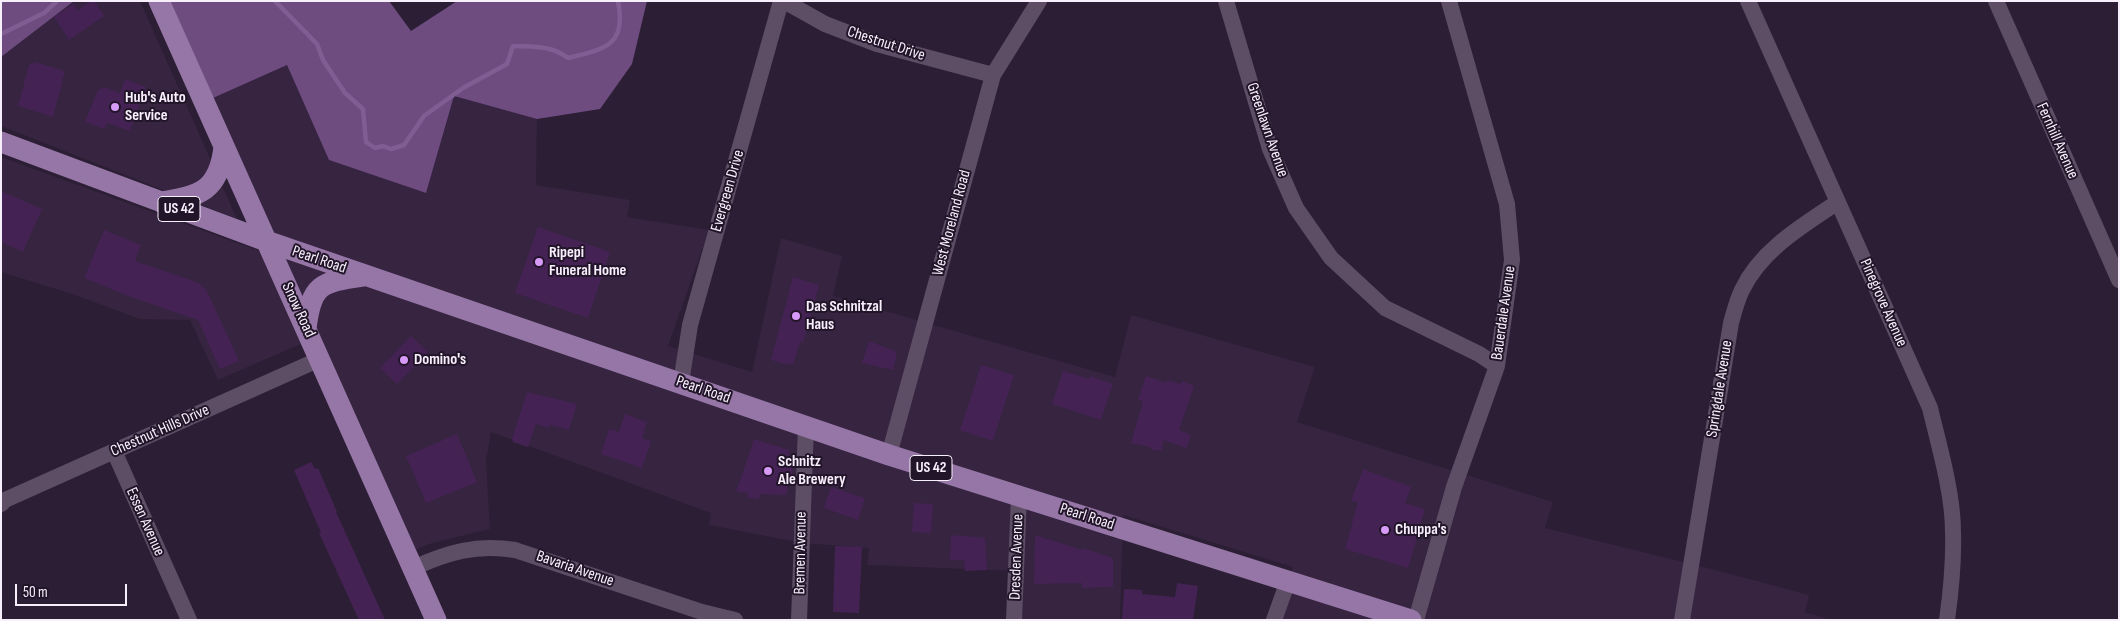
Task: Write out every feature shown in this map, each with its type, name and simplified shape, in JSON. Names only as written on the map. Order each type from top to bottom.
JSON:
[{"type":"main road","name":"Snow Road","points":[[159,1],[436,620]]},
{"type":"main road","name":"Pearl Road","points":[[1,142],[266,241],[889,455],[1411,620]]},
{"type":"main road","points":[[160,202],[194,196],[206,188],[217,177],[222,164],[224,148]]},
{"type":"main road","points":[[306,329],[308,308],[314,294],[323,286],[334,280],[366,276]]},
{"type":"street","name":"Chestnut Drive","points":[[782,1],[825,24],[877,44],[993,75]]},
{"type":"street","name":"Evergreen Drive","points":[[680,383],[690,325],[782,1]]},
{"type":"street","name":"West Moreland Road","points":[[889,455],[993,75],[1038,1]]},
{"type":"street","name":"Greenlawn Avenue","points":[[1226,1],[1270,149],[1296,208],[1330,258],[1385,308],[1479,354],[1497,366]]},
{"type":"street","name":"Bauerdale Avenue","points":[[1416,620],[1454,487],[1497,366],[1512,260],[1507,204],[1449,1]]},
{"type":"street","name":"Pinegrove Avenue","points":[[1748,1],[1930,408],[1944,466],[1953,530],[1947,620]]},
{"type":"street","name":"Fernhill Avenue","points":[[1996,1],[2119,280]]},
{"type":"street","name":"Springdale Avenue","points":[[1682,620],[1731,323],[1742,290],[1762,259],[1838,202]]},
{"type":"street","name":"Chestnut Hills Drive","points":[[2,498],[114,451],[320,359]]},
{"type":"street","name":"Bremen Avenue","points":[[799,620],[806,426]]},
{"type":"street","name":"Essen Avenue","points":[[114,451],[189,620]]},
{"type":"street","name":"Dresden Avenue","points":[[1014,620],[1019,495]]},
{"type":"street","name":"Bavaria Avenue","points":[[413,568],[445,554],[462,550],[480,548],[506,549],[528,553],[702,612],[735,620]]},
{"type":"street","points":[[1274,620],[1288,581]]},
{"type":"shaded area","points":[[1,1],[74,1],[1,57]]},
{"type":"shaded area","points":[[74,1],[140,1],[237,219],[1,126],[1,57]]},
{"type":"shaded area","points":[[170,1],[389,1],[411,31],[457,1],[647,1],[632,64],[600,109],[537,119],[454,96],[426,193],[329,160],[287,65],[213,98]]},
{"type":"shaded area","points":[[287,65],[329,160],[426,193],[454,96],[537,119],[536,185],[630,200],[627,217],[709,230],[668,346],[752,372],[781,238],[842,256],[833,296],[1115,377],[1131,315],[1315,367],[1297,422],[1553,502],[1545,528],[1809,595],[1805,612],[1831,620],[1274,620],[1293,567],[1123,515],[1120,620],[1014,620],[1016,571],[867,565],[869,548],[801,543],[709,525],[711,513],[491,432],[486,461],[490,529],[429,544],[415,550],[213,98]]},
{"type":"shaded area","points":[[1,157],[262,252],[303,343],[218,380],[190,320],[140,319],[72,294],[1,272]]},
{"type":"building","points":[[94,1],[104,16],[69,40],[54,17],[73,4],[78,10]]},
{"type":"building","points":[[35,62],[65,71],[53,117],[18,106],[29,65]]},
{"type":"building","name":"Hub's Auto Service","points":[[125,79],[146,87],[130,131],[107,123],[104,129],[85,122],[98,90],[105,87],[120,93]]},
{"type":"building","points":[[1,191],[42,209],[23,252],[1,242]]},
{"type":"building","points":[[538,227],[610,252],[588,318],[515,293]]},
{"type":"building","points":[[104,230],[141,245],[135,261],[199,283],[207,291],[239,361],[220,369],[198,320],[128,296],[84,278]]},
{"type":"building","name":"Das Schnitzal Haus","points":[[793,277],[819,285],[803,343],[800,342],[793,364],[789,363],[788,365],[771,360]]},
{"type":"building","name":"Domino's","points":[[411,336],[428,352],[397,384],[380,368]]},
{"type":"building","points":[[869,341],[897,352],[893,370],[862,363]]},
{"type":"building","points":[[981,365],[1014,375],[993,441],[960,430]]},
{"type":"building","points":[[1063,371],[1089,379],[1090,376],[1113,384],[1101,420],[1052,404]]},
{"type":"building","points":[[1146,376],[1167,383],[1167,380],[1181,384],[1182,381],[1194,386],[1179,430],[1191,435],[1187,448],[1163,440],[1162,450],[1152,450],[1150,447],[1131,443],[1143,401],[1138,400]]},
{"type":"building","points":[[527,392],[577,404],[569,430],[550,425],[549,428],[536,424],[528,447],[513,442],[512,439]]},
{"type":"building","points":[[625,414],[647,422],[642,438],[651,441],[642,468],[601,454],[609,429],[619,432]]},
{"type":"building","points":[[457,434],[477,482],[426,503],[406,456]]},
{"type":"building","name":"Schnitz Ale Brewery","points":[[754,439],[789,450],[788,464],[793,464],[792,478],[788,478],[787,495],[759,494],[759,499],[748,498],[748,493],[736,492]]},
{"type":"building","points":[[311,462],[315,469],[318,468],[385,620],[359,620],[319,533],[321,533],[294,470]]},
{"type":"building","name":"Chuppa's","points":[[1363,469],[1411,487],[1405,503],[1425,509],[1408,568],[1345,549],[1358,502],[1351,501]]},
{"type":"building","points":[[831,487],[865,498],[858,520],[824,508]]},
{"type":"building","points":[[914,503],[933,504],[931,533],[912,532]]},
{"type":"building","points":[[951,535],[985,538],[987,570],[965,571],[964,560],[950,560]]},
{"type":"building","points":[[1035,535],[1113,558],[1113,587],[1082,588],[1082,583],[1034,584]]},
{"type":"building","points":[[835,546],[862,547],[859,613],[833,612]]},
{"type":"building","points":[[1177,583],[1198,586],[1193,620],[1122,620],[1124,589],[1142,590],[1142,594],[1175,597]]},
{"type":"waterway","points":[[1,34],[44,13],[57,1]]},
{"type":"waterway","points":[[275,1],[317,44],[323,60],[345,93],[363,109],[366,142],[375,148],[383,146],[391,149],[404,145],[424,116],[463,88],[507,64],[513,46],[548,49],[568,58],[593,52],[610,43],[616,36],[619,28],[618,1]]},
{"type":"place","name":"Hub's Auto Service","points":[[115,107]]},
{"type":"place","name":"Ripepi Funeral Home","points":[[539,262]]},
{"type":"place","name":"Das Schnitzal Haus","points":[[796,316]]},
{"type":"place","name":"Domino's","points":[[404,360]]},
{"type":"place","name":"Schnitz Ale Brewery","points":[[768,471]]},
{"type":"place","name":"Chuppa's","points":[[1385,530]]}]
